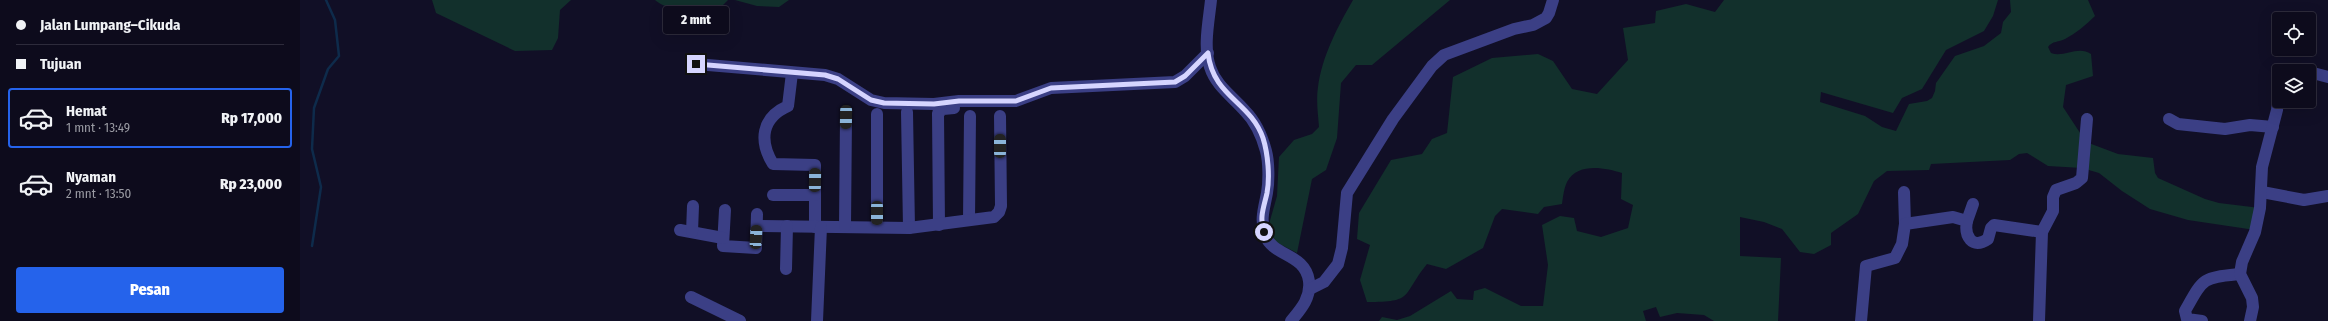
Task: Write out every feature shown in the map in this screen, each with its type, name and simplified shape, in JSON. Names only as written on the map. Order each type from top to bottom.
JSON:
[{"type":"street","points":[[1211,0],[1208,53],[1209,65],[1216,82],[1246,112],[1263,138],[1267,154],[1267,192],[1262,214],[1262,224],[1267,240],[1276,248],[1298,261],[1307,270],[1310,289],[1302,308],[1291,321]]},
{"type":"street","points":[[1310,289],[1324,282],[1338,264],[1342,248],[1347,193],[1393,119],[1432,66],[1444,55],[1514,29],[1533,25],[1546,18],[1549,14],[1553,0]]},
{"type":"street","points":[[696,64],[825,75],[838,79],[871,100],[884,103],[934,104],[959,101],[1010,101],[1042,93],[1051,88],[1175,82],[1185,76],[1208,53]]},
{"type":"street","points":[[792,73],[788,106],[775,112],[771,117],[766,127],[765,151],[773,164],[815,165],[815,195],[818,227],[817,315]]},
{"type":"street","points":[[2316,73],[2328,77]]},
{"type":"street","points":[[939,225],[938,113],[949,108],[1001,106],[1010,101]]},
{"type":"street","points":[[2250,321],[2253,307],[2252,298],[2240,274],[2242,262],[2255,232],[2262,192],[2262,167],[2273,127],[2276,108]]},
{"type":"street","points":[[907,112],[909,228]]},
{"type":"street","points":[[877,227],[878,114]]},
{"type":"street","points":[[969,220],[970,116]]},
{"type":"street","points":[[725,210],[723,246],[756,248],[757,220],[788,226],[909,228],[994,217],[999,212],[1001,206],[1000,116]]},
{"type":"street","points":[[845,226],[846,117]]},
{"type":"street","points":[[2039,321],[2042,232],[2052,211],[2053,197],[2056,190],[2076,184],[2082,178],[2087,119]]},
{"type":"street","points":[[2169,119],[2178,124],[2225,129],[2250,124],[2273,127]]},
{"type":"street","points":[[1861,321],[1866,266],[1895,258],[1902,244],[1905,224],[1904,192]]},
{"type":"street","points":[[2262,192],[2304,200],[2328,196]]},
{"type":"street","points":[[773,195],[815,195]]},
{"type":"street","points":[[1973,204],[1965,231],[1967,237],[1972,241],[1980,242],[1988,239],[1991,228],[1994,225],[2042,232]]},
{"type":"street","points":[[693,206],[686,231],[723,238]]},
{"type":"street","points":[[1905,224],[1953,217],[1967,221]]},
{"type":"street","points":[[786,269],[788,226]]},
{"type":"street","points":[[2202,321],[2187,319],[2185,311],[2201,283],[2210,277],[2240,274]]},
{"type":"street","points":[[691,297],[740,321]]},
{"type":"green space","points":[[432,0],[571,0],[560,10],[558,38],[552,50],[515,51],[436,13]]},
{"type":"green space","points":[[655,0],[728,0],[716,12],[676,9],[661,4]]},
{"type":"green space","points":[[735,0],[789,0],[779,7],[757,6]]},
{"type":"green space","points":[[1353,0],[1450,0],[1372,65],[1356,65],[1341,83],[1337,138],[1326,170],[1312,179],[1297,253],[1276,242],[1270,234],[1269,224],[1277,196],[1279,157],[1294,140],[1312,134],[1319,127],[1317,92],[1320,75],[1336,31]]},
{"type":"green space","points":[[1724,0],[1998,0],[1993,16],[1984,31],[1946,50],[1922,89],[1902,98],[1893,113],[1821,92],[1820,102],[1865,116],[1882,127],[1896,131],[1909,104],[1927,101],[1932,98],[1936,83],[1955,56],[1984,46],[2001,33],[2003,22],[2011,12],[2010,0],[2088,0],[2095,16],[2073,34],[2048,47],[2051,53],[2056,54],[2081,51],[2091,54],[2093,76],[2066,85],[2063,107],[2086,142],[2118,154],[2153,158],[2155,173],[2158,178],[2205,199],[2219,203],[2260,208],[2255,230],[2188,220],[2150,209],[2122,191],[2099,173],[2082,168],[2048,166],[2027,153],[2019,154],[2010,160],[1931,164],[1929,170],[1887,171],[1874,181],[1858,214],[1831,233],[1831,245],[1814,254],[1800,252],[1782,229],[1764,222],[1740,217],[1740,256],[1781,258],[1778,321],[1714,321],[1704,315],[1677,313],[1660,317],[1656,307],[1643,311],[1646,321],[1379,321],[1382,317],[1397,320],[1410,316],[1451,291],[1457,299],[1473,300],[1474,291],[1485,288],[1521,306],[1543,306],[1548,265],[1542,225],[1560,216],[1574,218],[1577,231],[1601,237],[1628,228],[1633,205],[1621,199],[1622,173],[1600,168],[1585,169],[1578,171],[1567,182],[1562,204],[1544,207],[1538,214],[1502,209],[1495,216],[1483,248],[1446,269],[1427,264],[1409,290],[1400,298],[1393,301],[1367,302],[1360,280],[1370,245],[1357,239],[1359,213],[1391,160],[1422,154],[1432,139],[1447,133],[1453,77],[1492,58],[1538,54],[1553,61],[1572,89],[1597,94],[1628,60],[1623,28],[1655,23],[1656,11],[1686,4],[1715,12]]},
{"type":"waterway","points":[[312,246],[321,187],[312,149],[314,108],[328,69],[339,56],[335,20],[326,0]]},
{"type":"route","points":[[696,64],[825,75],[838,79],[871,100],[884,103],[934,104],[959,101],[1016,101],[1042,93],[1051,88],[1166,84],[1175,82],[1185,76],[1208,53],[1209,65],[1216,82],[1246,112],[1263,138],[1267,154],[1267,192],[1262,214],[1264,232]]}]
